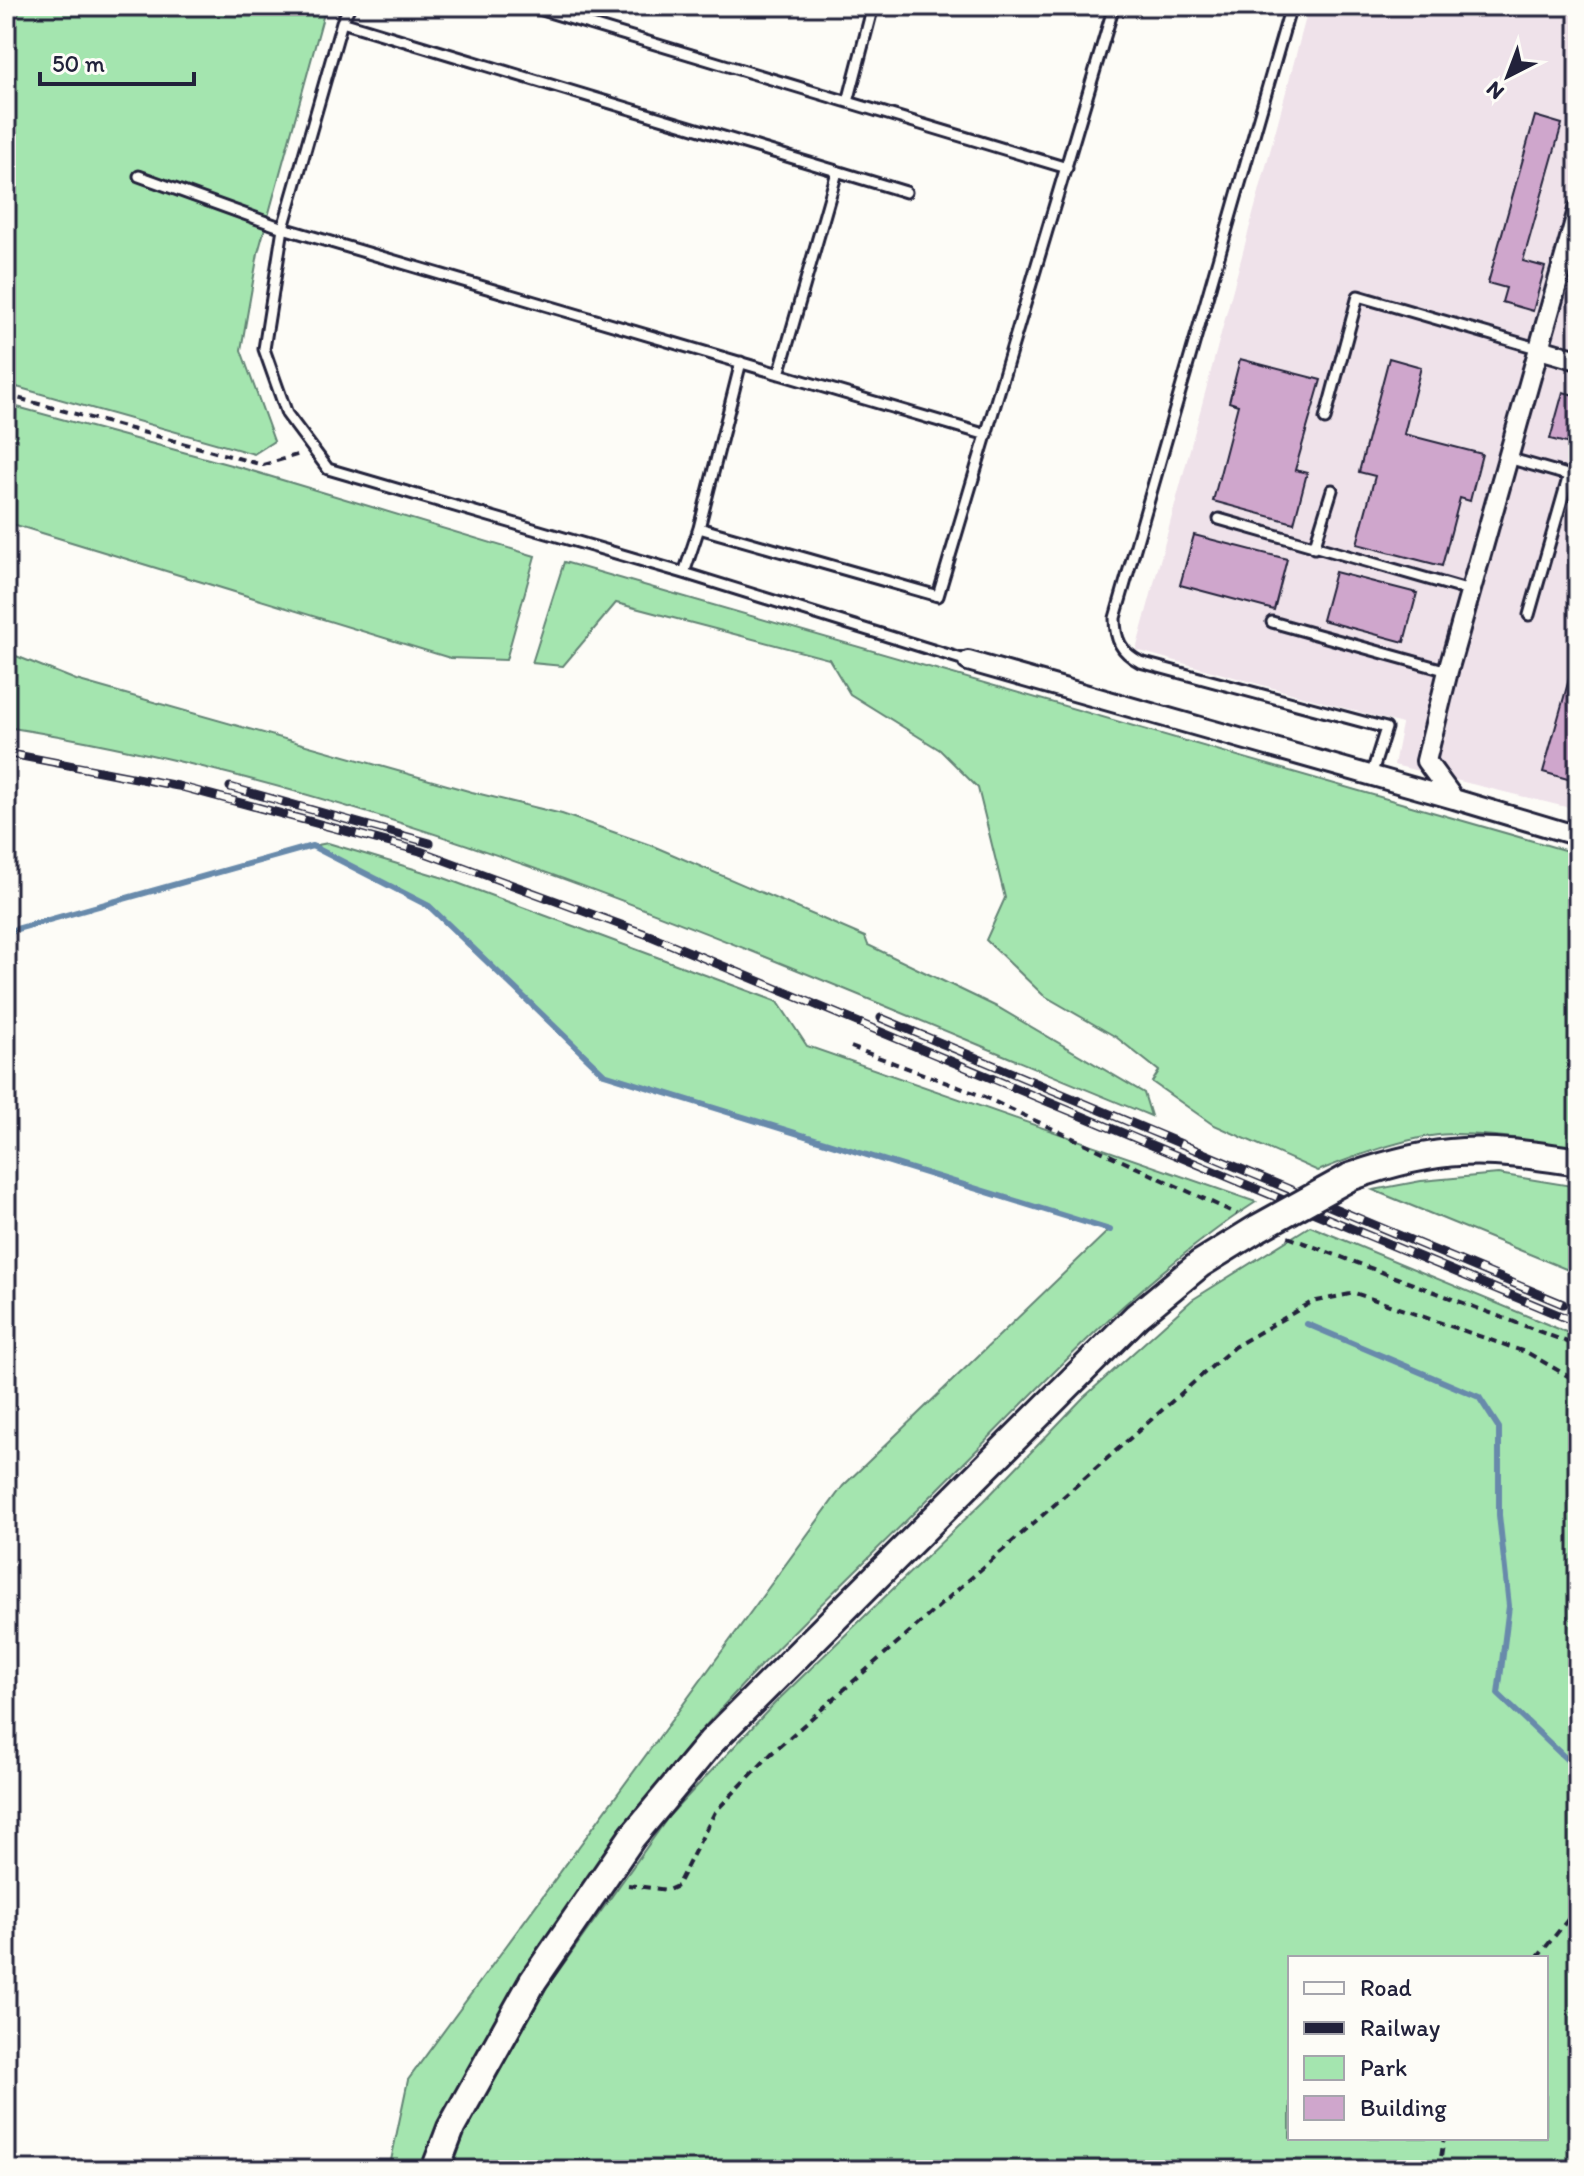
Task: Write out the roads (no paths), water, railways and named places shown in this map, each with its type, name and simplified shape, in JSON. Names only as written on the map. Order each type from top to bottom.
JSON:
[{"type":"main road","points":[[435,2170],[451,2128],[533,1981],[632,1837],[711,1742],[1137,1316],[1200,1264],[1261,1226],[1350,1177],[1404,1158],[1486,1149],[1578,1162]]},
{"type":"street","points":[[1454,799],[1426,761],[1470,591],[1578,210]]},
{"type":"street","points":[[1540,349],[1578,360]]},
{"type":"street","points":[[968,661],[1578,836]]},
{"type":"lane","points":[[350,6],[342,22],[283,228],[264,349],[287,414],[328,469],[684,573],[968,661]]},
{"type":"lane","points":[[529,6],[1067,168]]},
{"type":"lane","points":[[848,102],[873,6]]},
{"type":"lane","points":[[699,528],[938,596],[1114,6]]},
{"type":"lane","points":[[1291,6],[1115,618],[1115,629],[1126,654],[1140,662],[1386,728],[1371,776]]},
{"type":"lane","points":[[342,22],[906,192]]},
{"type":"lane","points":[[779,374],[837,172]]},
{"type":"lane","points":[[139,176],[283,228],[987,435]]},
{"type":"lane","points":[[1325,419],[1358,296],[1540,349]]},
{"type":"lane","points":[[684,573],[699,528],[741,362]]},
{"type":"lane","points":[[1508,458],[1573,477],[1529,615]]},
{"type":"lane","points":[[1314,548],[1332,490]]},
{"type":"lane","points":[[1219,519],[1470,591]]},
{"type":"lane","points":[[1272,622],[1448,671]]},
{"type":"waterway","points":[[6,932],[312,846],[429,906],[604,1074],[1110,1230]]},
{"type":"waterway","points":[[1307,1324],[1479,1397],[1499,1428],[1499,1515],[1509,1606],[1498,1694],[1578,1770]]},
{"type":"railway","points":[[6,753],[178,786],[420,851],[651,936],[1578,1323]]},
{"type":"railway","points":[[230,787],[430,843]]},
{"type":"railway","points":[[881,1018],[1563,1304]]}]
